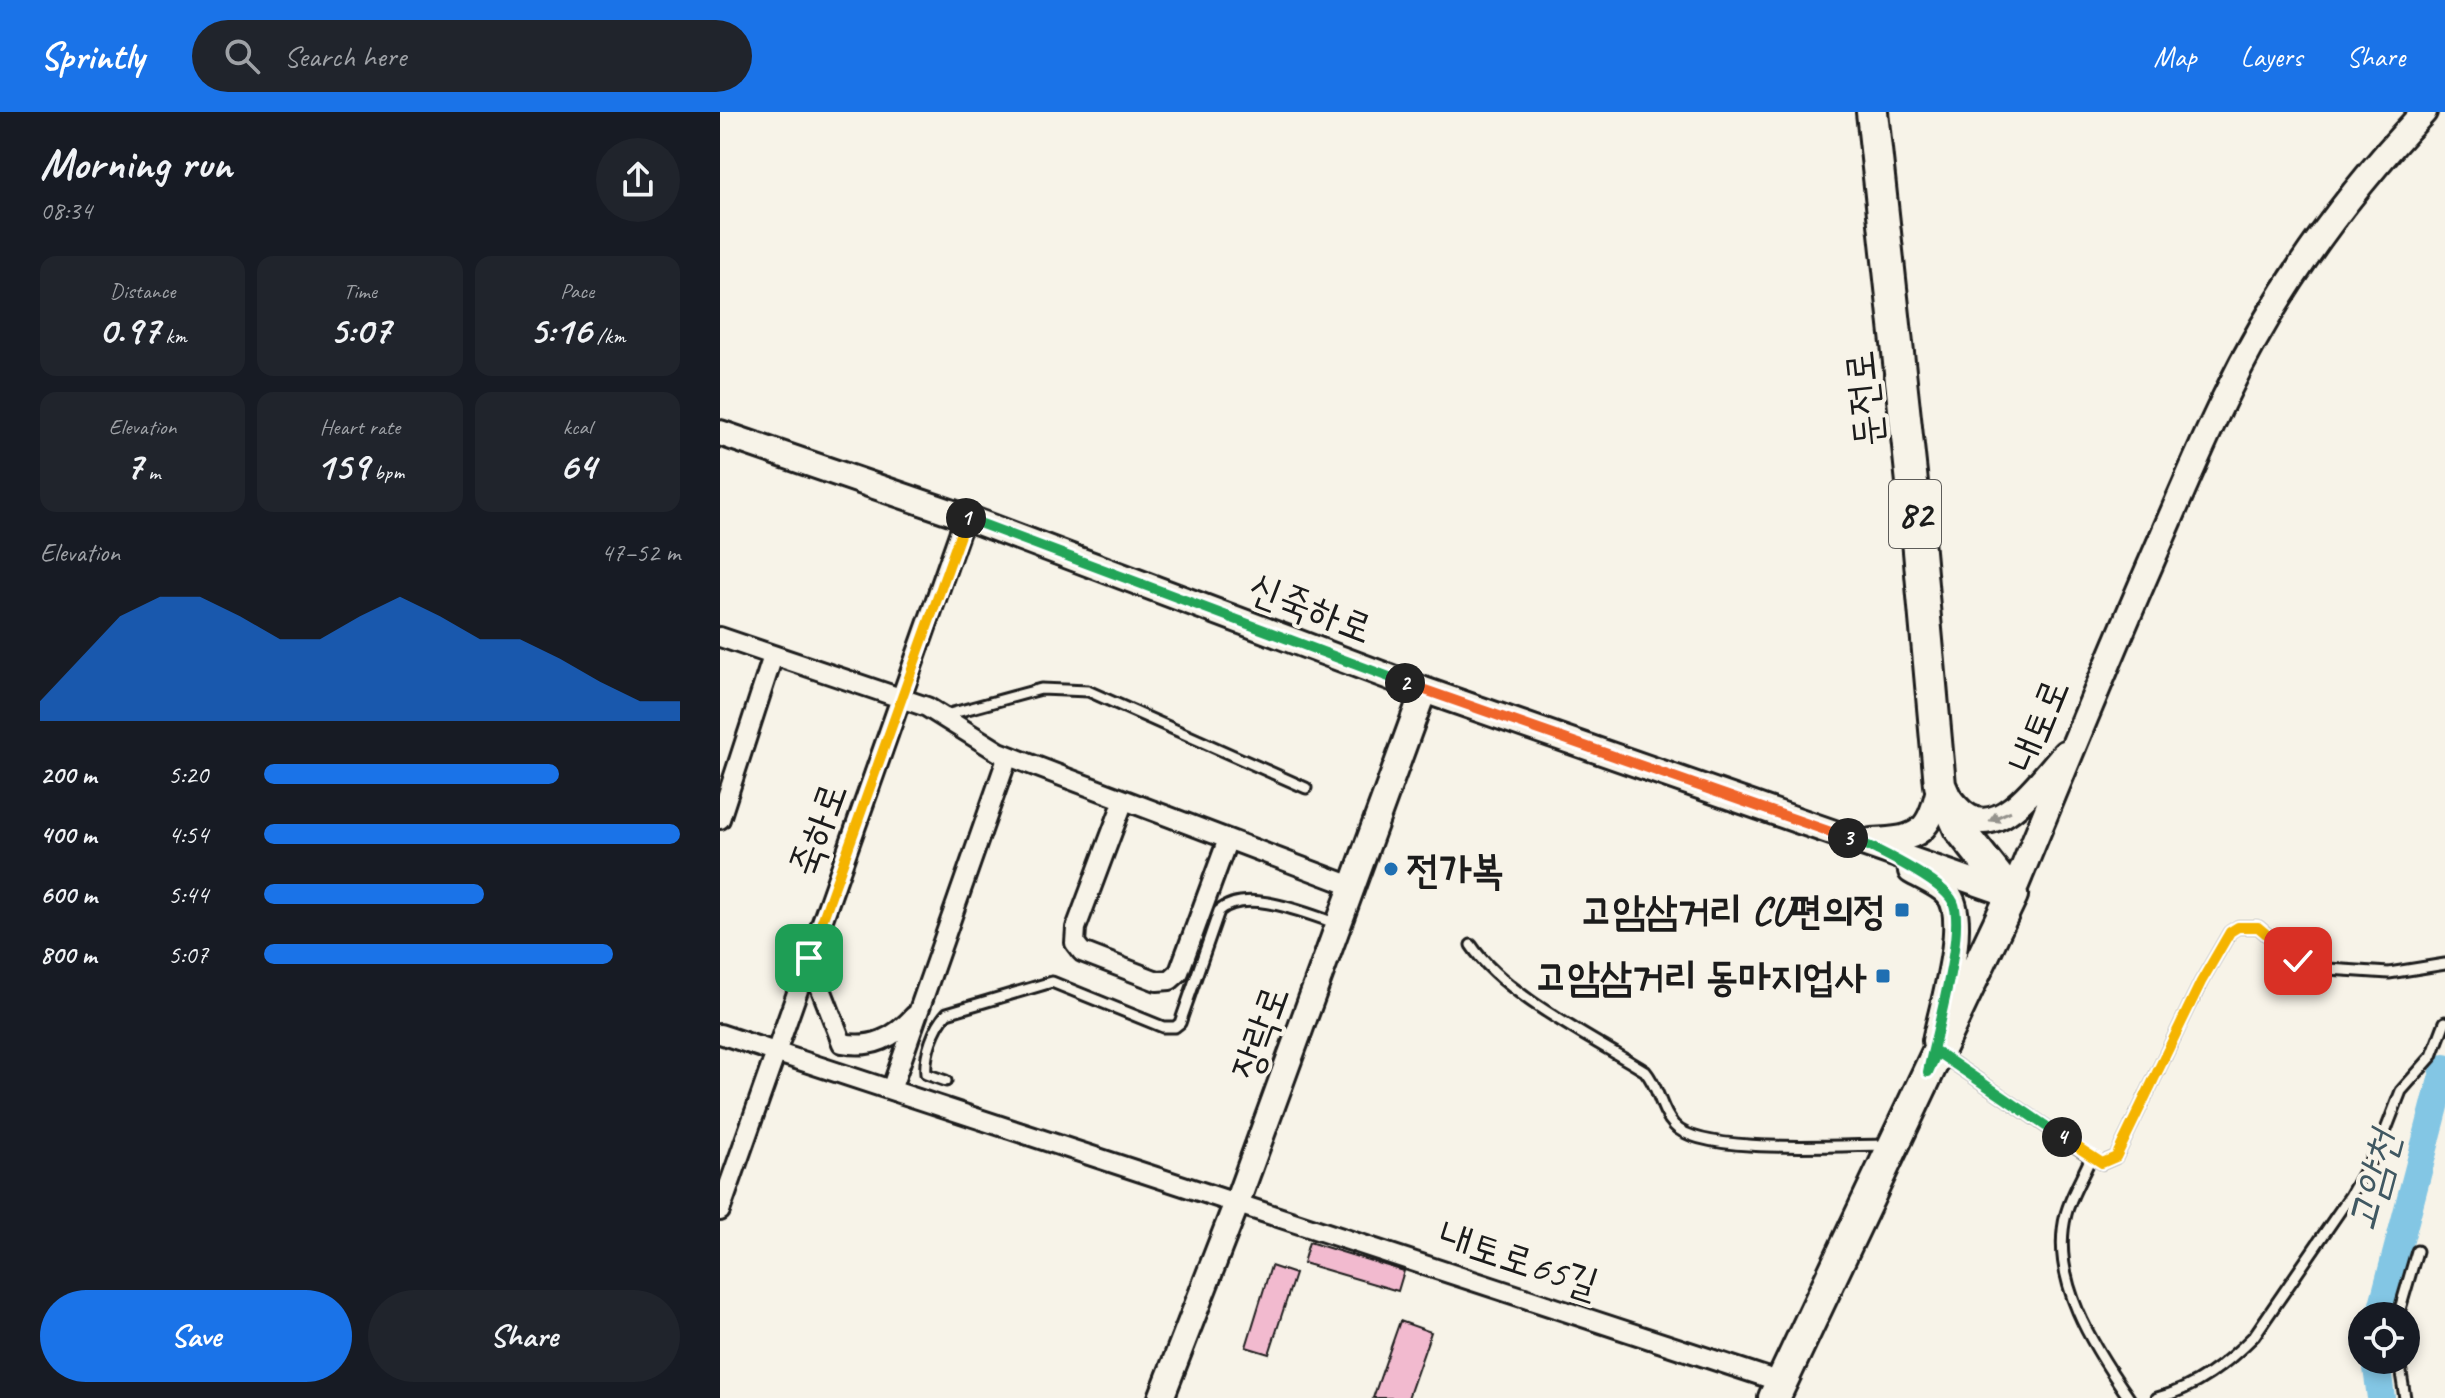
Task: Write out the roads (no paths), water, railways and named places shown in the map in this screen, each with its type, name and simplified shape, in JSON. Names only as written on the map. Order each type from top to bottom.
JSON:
[{"type":"main road","name":"둔전로","points":[[1872,112],[1917,529],[1940,785],[1959,828],[2012,895]]},
{"type":"main road","name":"내토로","points":[[1778,1390],[2012,895]]},
{"type":"street","name":"내토로","points":[[2012,895],[2074,743],[2224,398],[2257,336],[2313,250],[2375,164],[2424,112]]},
{"type":"street","name":"신죽하로","points":[[720,433],[965,517],[1424,690],[2012,895]]},
{"type":"street","name":"죽하로","points":[[720,1211],[965,517]]},
{"type":"street","points":[[720,637],[902,699],[942,716],[1008,756],[1352,886]]},
{"type":"street","points":[[720,819],[773,656]]},
{"type":"street","name":"장락로","points":[[1161,1398],[1236,1205],[1424,690]]},
{"type":"street","points":[[1940,785],[1966,816],[1975,820],[1997,820],[2011,812],[2074,743]]},
{"type":"street","points":[[891,1090],[1008,756]]},
{"type":"street","points":[[1858,841],[1899,840],[1922,831],[1933,815],[1940,785]]},
{"type":"street","points":[[1124,800],[1076,928],[1075,943],[1082,952],[1157,981],[1170,980],[1179,972],[1228,839]]},
{"type":"street","points":[[1858,841],[1938,887],[1953,902],[1957,915],[1953,949],[1933,1062]]},
{"type":"street","points":[[809,958],[842,1043],[862,1047],[888,1037],[904,1027],[918,1012]]},
{"type":"street","name":"내토로65길","points":[[720,1034],[1236,1205],[1778,1390]]},
{"type":"lane","points":[[942,716],[1041,689],[1088,691],[1306,788]]},
{"type":"lane","points":[[946,1081],[926,1074],[925,1064],[938,1026],[947,1013],[1052,982],[1163,1027],[1175,1027],[1180,1023],[1219,911],[1228,903],[1265,902],[1338,924]]},
{"type":"lane","points":[[1933,1062],[2102,1163],[2116,1157],[2201,982],[2230,932],[2238,927],[2258,927],[2298,961],[2313,968],[2389,973],[2445,964]]},
{"type":"lane","points":[[1471,945],[1495,972],[1525,996],[1645,1071],[1657,1085],[1664,1109],[1675,1127],[1688,1135],[1702,1140],[1748,1145],[1893,1145]]},
{"type":"lane","points":[[2157,1398],[2202,1380],[2254,1336],[2350,1196],[2382,1140],[2401,1091],[2432,1056],[2445,1022]]},
{"type":"lane","points":[[2091,1157],[2066,1213],[2063,1257],[2069,1282],[2091,1339],[2129,1398]]},
{"type":"lane","points":[[2402,1302],[2417,1251]]},
{"type":"lane","points":[[2401,1374],[2405,1398]]},
{"type":"waterway","name":"고암천","points":[[2384,1302],[2445,1068]]},
{"type":"waterway","name":"고암천","points":[[2378,1374],[2381,1398]]},
{"type":"place","name":"전가복","points":[[1391,869]]},
{"type":"place","name":"고암삼거리 CU편의정","points":[[1902,910]]},
{"type":"place","name":"고암삼거리 동마지업사","points":[[1883,976]]}]
